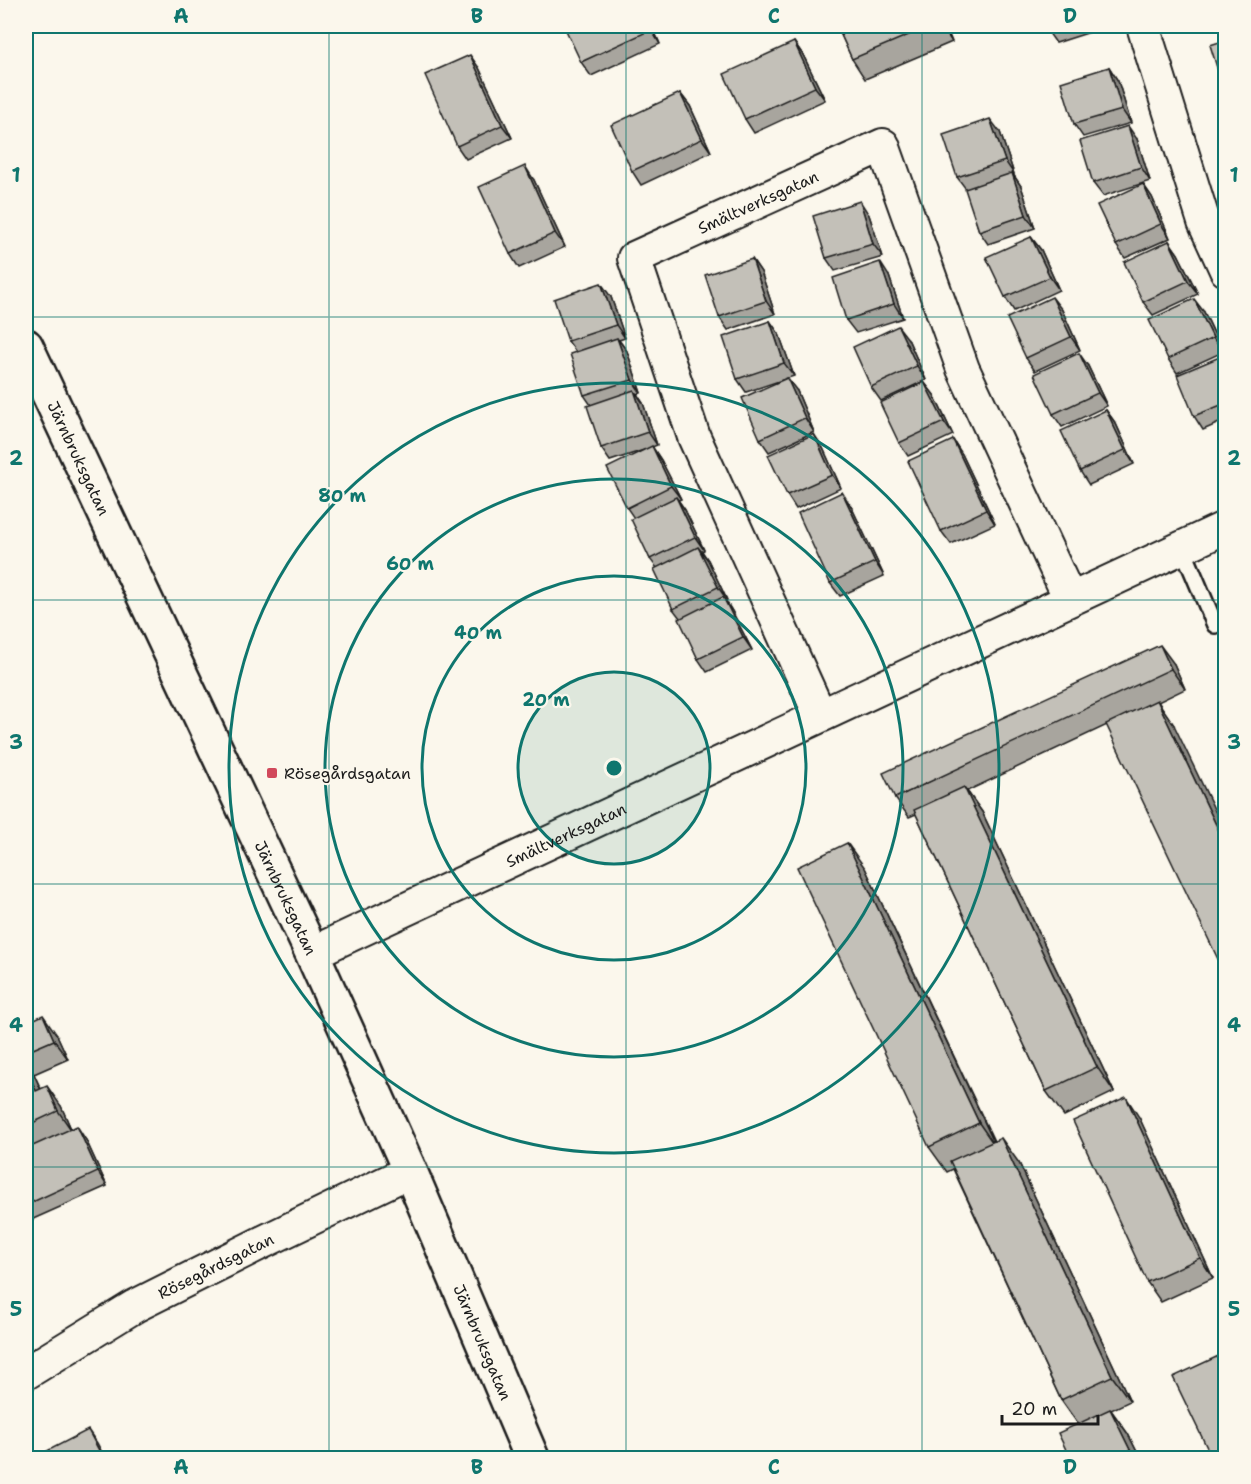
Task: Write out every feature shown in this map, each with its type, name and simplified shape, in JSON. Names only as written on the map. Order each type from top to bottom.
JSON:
[{"type":"street","points":[[1143,26],[1204,222],[1226,270]]},
{"type":"street","name":"Smältverksgatan","points":[[820,715],[694,437],[634,258],[883,146],[963,369],[1070,599]]},
{"type":"street","name":"Järnbruksgatan","points":[[26,346],[312,952],[410,1171],[531,1458]]},
{"type":"street","name":"Smältverksgatan","points":[[312,952],[1226,527]]},
{"type":"street","name":"Rösegårdsgatan","points":[[26,1373],[135,1306],[410,1171]]},
{"type":"lane","points":[[1182,547],[1215,625]]},
{"type":"building","points":[[564,26],[649,26],[651,30],[581,62]]},
{"type":"building","points":[[837,26],[930,26],[852,59]]},
{"type":"building","points":[[1226,40],[1226,86],[1223,87],[1210,45]]},
{"type":"building","points":[[794,42],[815,87],[745,119],[724,74]]},
{"type":"building","points":[[470,55],[502,125],[457,146],[425,75]]},
{"type":"building","points":[[1109,67],[1122,110],[1074,124],[1061,82]]},
{"type":"building","points":[[680,93],[702,139],[632,171],[611,125]]},
{"type":"building","points":[[990,119],[1005,161],[957,177],[943,135]]},
{"type":"building","points":[[1128,126],[1141,167],[1093,183],[1080,141]]},
{"type":"building","points":[[525,166],[555,233],[510,254],[479,187]]},
{"type":"building","points":[[1012,173],[1026,215],[979,231],[965,189]]},
{"type":"building","points":[[1143,184],[1161,224],[1116,245],[1097,205]]},
{"type":"building","points":[[860,201],[873,244],[826,258],[813,216]]},
{"type":"building","points":[[1031,237],[1050,277],[1005,297],[986,257]]},
{"type":"building","points":[[1169,241],[1188,281],[1143,302],[1124,262]]},
{"type":"building","points":[[752,259],[766,301],[719,317],[705,275]]},
{"type":"building","points":[[880,262],[894,304],[846,320],[833,278]]},
{"type":"building","points":[[601,283],[616,325],[568,341],[554,299]]},
{"type":"building","points":[[1052,297],[1071,337],[1026,358],[1007,318]]},
{"type":"building","points":[[1194,299],[1213,338],[1168,359],[1149,320]]},
{"type":"building","points":[[770,321],[784,363],[737,379],[723,337]]},
{"type":"building","points":[[898,326],[917,366],[871,387],[853,347]]},
{"type":"building","points":[[617,338],[632,380],[584,395],[570,354]]},
{"type":"building","points":[[1079,353],[1098,393],[1053,414],[1034,374]]},
{"type":"building","points":[[1222,356],[1226,363],[1226,403],[1194,416],[1177,375]]},
{"type":"building","points":[[787,378],[805,418],[760,439],[742,398]]},
{"type":"building","points":[[924,382],[944,422],[899,443],[880,403]]},
{"type":"building","points":[[634,390],[648,432],[601,448],[587,406]]},
{"type":"building","points":[[1106,410],[1125,450],[1080,471],[1061,431]]},
{"type":"building","points":[[814,434],[832,475],[787,495],[768,455]]},
{"type":"building","points":[[953,440],[986,510],[941,531],[908,461]]},
{"type":"building","points":[[652,446],[671,486],[627,508],[607,468]]},
{"type":"building","points":[[842,492],[875,562],[830,583],[798,513]]},
{"type":"building","points":[[676,497],[695,537],[650,559],[631,519]]},
{"type":"building","points":[[698,547],[718,587],[673,609],[654,569]]},
{"type":"building","points":[[723,597],[743,637],[698,659],[679,619]]},
{"type":"building","points":[[1160,645],[1171,669],[895,798],[883,773]]},
{"type":"building","points":[[1157,700],[1226,846],[1226,976],[1106,724]]},
{"type":"building","points":[[964,787],[1097,1067],[1046,1091],[914,810]]},
{"type":"building","points":[[847,843],[979,1123],[929,1147],[797,867]]},
{"type":"building","points":[[43,1015],[54,1040],[26,1052],[26,1023]]},
{"type":"building","points":[[26,1067],[36,1091],[47,1086],[58,1111],[26,1126]]},
{"type":"building","points":[[1126,1097],[1200,1258],[1147,1282],[1073,1121]]},
{"type":"building","points":[[77,1126],[98,1172],[26,1205],[26,1149]]},
{"type":"building","points":[[1001,1138],[1112,1376],[1061,1400],[950,1161]]},
{"type":"building","points":[[1225,1353],[1226,1458],[1212,1458],[1173,1377]]},
{"type":"building","points":[[1110,1409],[1134,1458],[1070,1458],[1058,1433]]},
{"type":"building","points":[[88,1430],[103,1458],[51,1458],[47,1451]]},
{"type":"place","name":"Rösegårdsgatan","points":[[272,773]]}]
